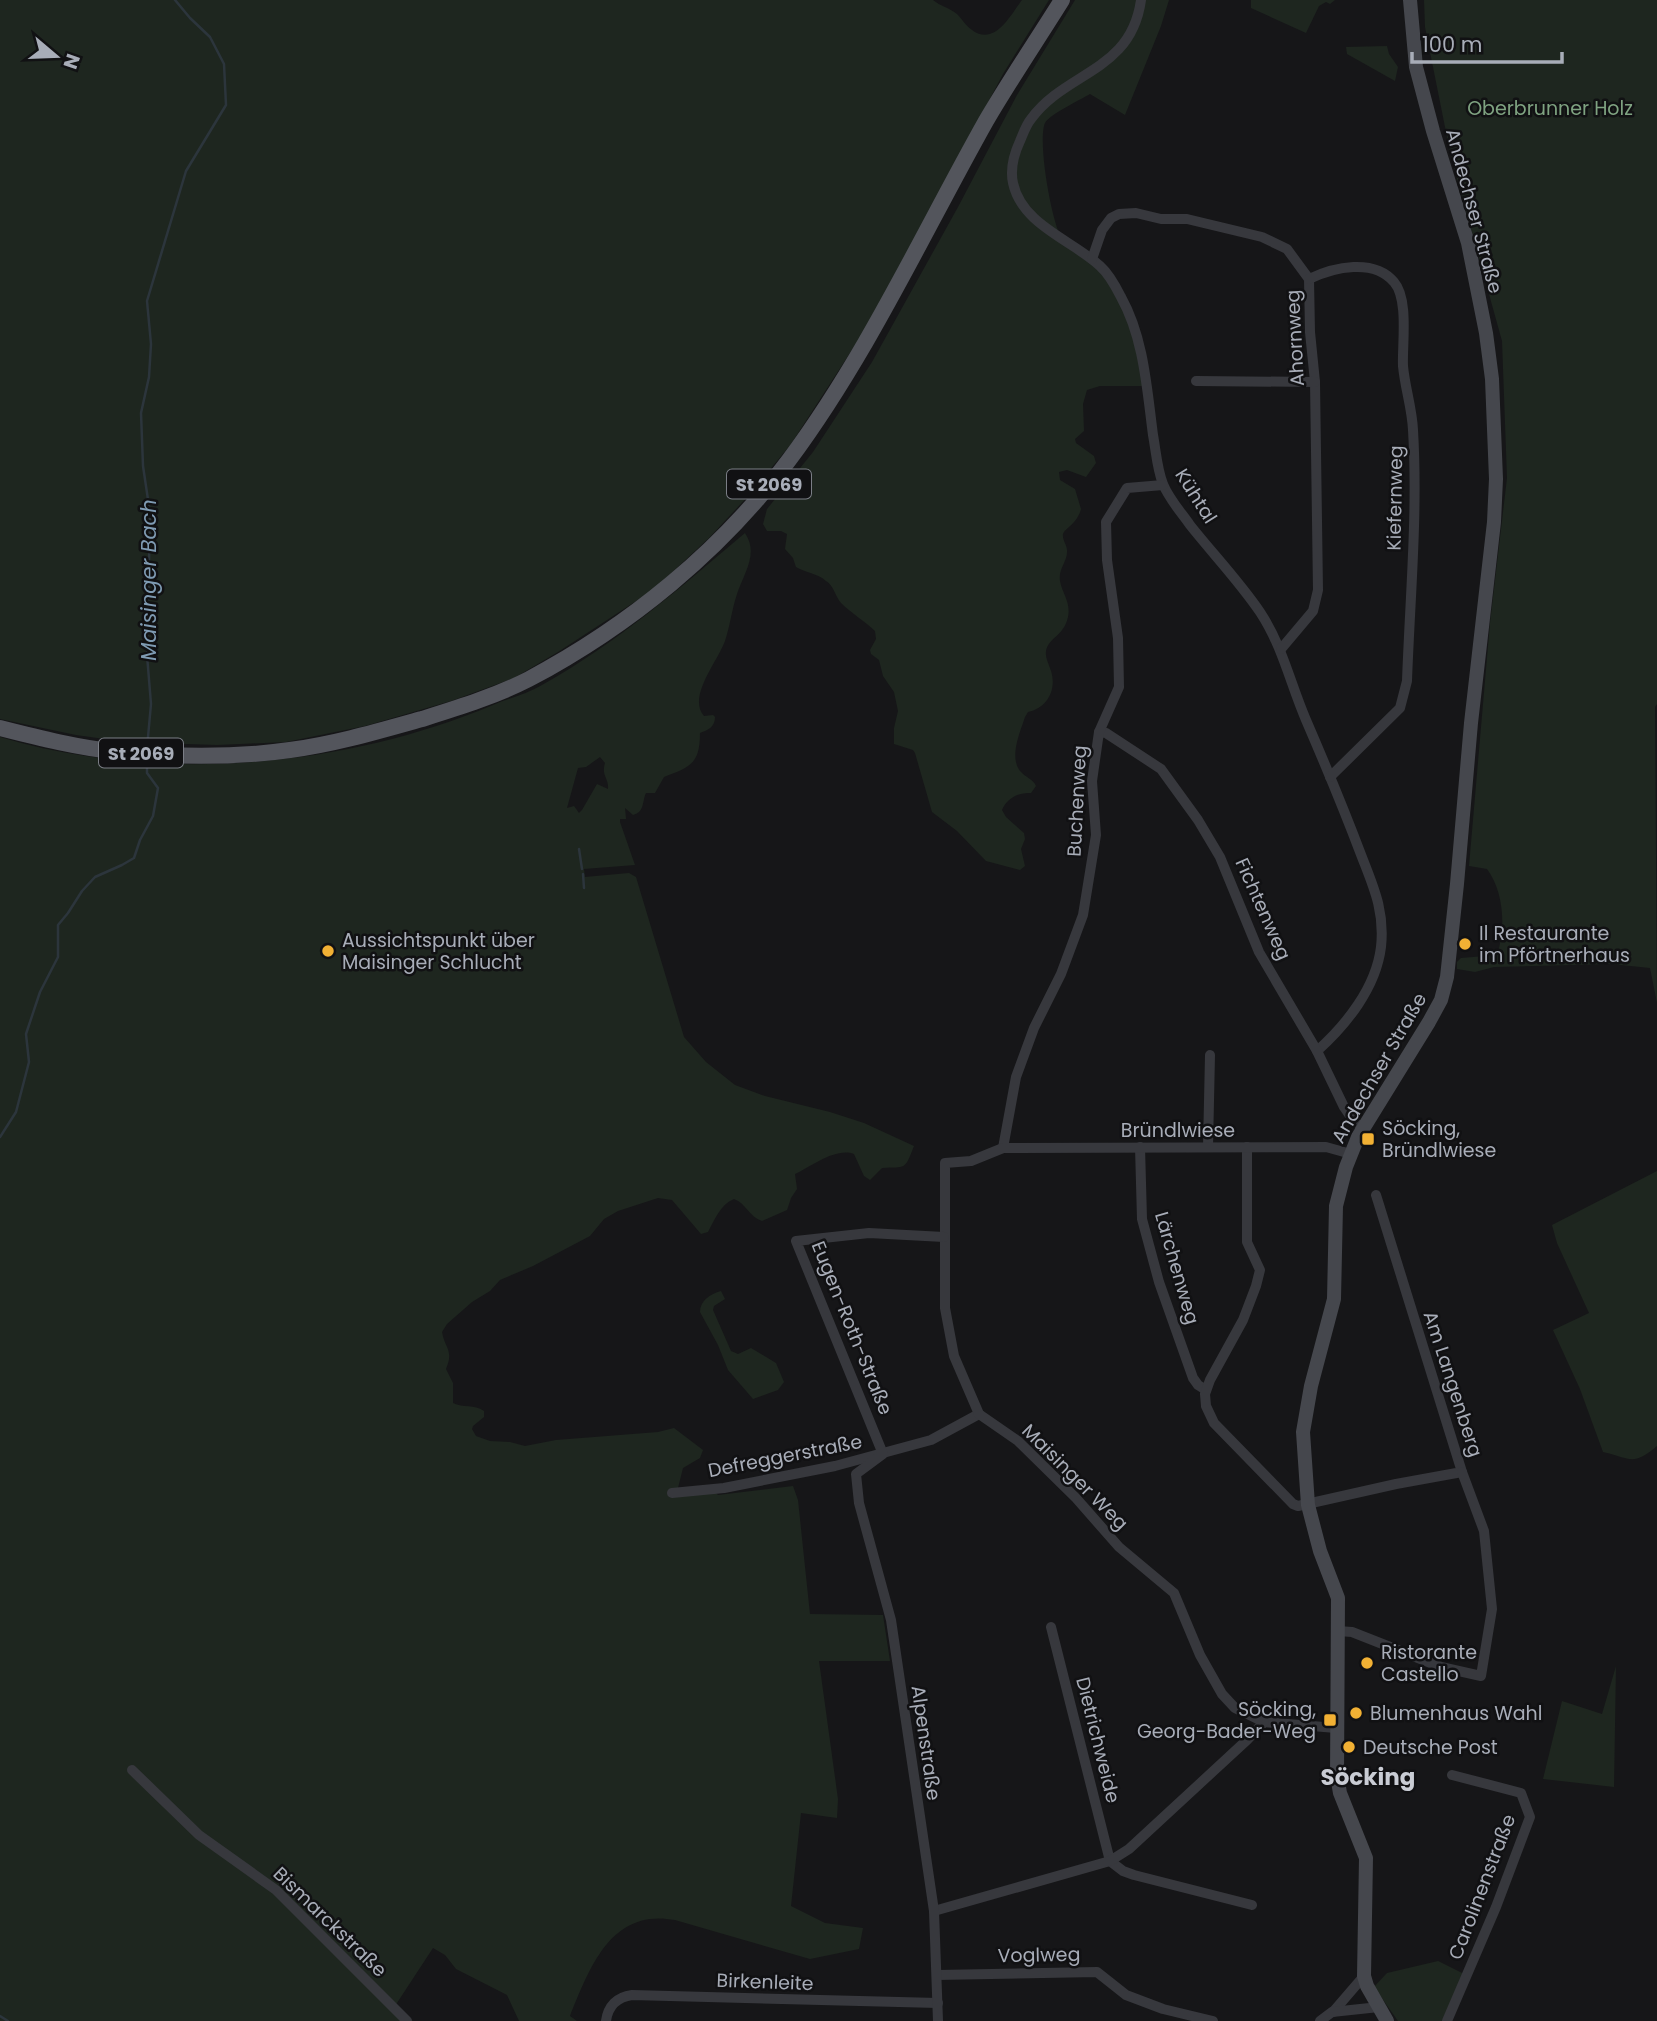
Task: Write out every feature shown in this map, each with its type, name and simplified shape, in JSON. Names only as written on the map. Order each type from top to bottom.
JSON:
[{"type":"main road","name":"St 2069","points":[[0,728],[43,739],[120,752],[215,755],[285,751],[367,735],[451,710],[527,680],[592,641],[664,589],[733,528],[789,459],[841,382],[883,311],[988,118],[1062,0]]},
{"type":"street","name":"Kühtal","points":[[1140,0],[1133,29],[1114,54],[1097,69],[1051,99],[1031,119],[1016,149],[1012,181],[1025,210],[1092,259],[1115,285],[1131,317],[1142,362],[1163,485],[1178,510],[1258,609],[1281,649],[1304,715],[1377,892],[1381,911],[1381,950],[1375,969],[1363,996],[1332,1038],[1317,1051]]},
{"type":"street","name":"Andechser Straße","points":[[1387,2021],[1364,1976],[1366,1858],[1340,1793],[1337,1776],[1338,1598],[1320,1551],[1308,1506],[1303,1432],[1311,1386],[1334,1299],[1336,1206],[1351,1154],[1364,1127],[1441,1000],[1447,977],[1471,723],[1494,522],[1496,479],[1492,379],[1486,333],[1468,243],[1416,67],[1410,0]]},
{"type":"street","name":"Ahornweg","points":[[1092,259],[1102,230],[1111,218],[1119,214],[1136,213],[1166,220],[1187,219],[1262,237],[1287,249],[1310,279],[1310,332],[1315,382],[1318,595],[1312,611],[1281,649]]},
{"type":"street","name":"Kiefernweg","points":[[1310,279],[1343,268],[1363,267],[1382,273],[1397,286],[1403,313],[1404,370],[1413,428],[1413,539],[1404,700],[1400,708],[1330,776]]},
{"type":"street","points":[[1196,381],[1315,382]]},
{"type":"street","name":"Buchenweg","points":[[1003,1148],[1016,1077],[1034,1028],[1061,974],[1083,915],[1096,835],[1092,781],[1099,732],[1118,687],[1118,638],[1107,560],[1105,522],[1126,488],[1163,485]]},
{"type":"street","name":"Fichtenweg","points":[[1099,732],[1106,733],[1161,769],[1198,820],[1220,857],[1259,952],[1317,1051],[1344,1107],[1355,1123],[1364,1127]]},
{"type":"street","points":[[1208,1147],[1210,1055]]},
{"type":"street","name":"Lärchenweg","points":[[1140,1147],[1142,1219],[1159,1282],[1194,1378],[1198,1385],[1206,1390],[1206,1406],[1214,1423],[1293,1504],[1308,1506]]},
{"type":"street","points":[[1206,1390],[1243,1320],[1260,1270],[1247,1242],[1247,1147]]},
{"type":"street","name":"Bründlwiese","points":[[1003,1148],[1326,1147],[1351,1154]]},
{"type":"street","points":[[979,1414],[954,1356],[945,1308],[945,1163],[971,1161],[1003,1148]]},
{"type":"street","name":"Am Langenberg","points":[[1308,1506],[1396,1484],[1462,1472],[1377,1195]]},
{"type":"street","name":"Eugen-Roth-Straße","points":[[883,1454],[796,1241],[869,1233],[944,1237]]},
{"type":"street","name":"Defreggerstraße","points":[[672,1493],[714,1490],[754,1483],[883,1454],[931,1440],[979,1414]]},
{"type":"street","name":"Maisinger Weg","points":[[979,1414],[1018,1441],[1076,1498],[1119,1547],[1174,1593],[1200,1656],[1222,1695],[1235,1708],[1264,1721],[1336,1728]]},
{"type":"street","name":"Alpenstraße","points":[[883,1454],[856,1474],[859,1503],[891,1620],[934,1911],[938,2021]]},
{"type":"street","points":[[1338,1631],[1352,1632],[1441,1667],[1481,1676],[1492,1609],[1484,1531],[1462,1472]]},
{"type":"street","name":"Dietrichweide","points":[[1051,1627],[1110,1861]]},
{"type":"street","points":[[934,1911],[1110,1861],[1129,1849],[1264,1721]]},
{"type":"street","name":"Bismarckstraße","points":[[132,1770],[199,1835],[276,1889],[407,2021]]},
{"type":"street","name":"Carolinenstraße","points":[[1447,2021],[1496,1907],[1530,1817],[1521,1793],[1452,1775]]},
{"type":"street","points":[[1110,1861],[1123,1871],[1135,1875],[1251,1905]]},
{"type":"street","name":"Voglweg","points":[[937,1975],[1097,1972],[1126,1994],[1163,2009],[1213,2021]]},
{"type":"street","points":[[1320,2021],[1332,2012],[1364,1976]]},
{"type":"street","name":"Birkenleite","points":[[606,2021],[611,2006],[619,1999],[632,1995],[938,2003]]},
{"type":"street","points":[[1332,2012],[1379,2007]]},
{"type":"green space","points":[[0,0],[933,0],[957,14],[972,30],[988,34],[1001,27],[1022,0],[1049,0],[1003,74],[881,305],[791,444],[709,538],[653,590],[514,678],[451,701],[365,726],[286,742],[217,745],[126,742],[0,719]]},
{"type":"green space","points":[[1075,0],[1169,0],[1125,115],[1090,94],[1048,119],[1043,132],[1047,184],[1059,234],[1068,247],[1098,268],[1119,299],[1130,327],[1144,386],[1100,386],[1087,390],[1083,404],[1084,431],[1075,439],[1076,443],[1094,456],[1096,463],[1086,477],[1067,470],[1059,472],[1060,480],[1075,489],[1081,509],[1063,534],[1067,554],[1060,581],[1069,612],[1066,623],[1046,651],[1053,685],[1045,702],[1028,712],[1016,744],[1017,765],[1036,786],[1031,793],[1010,799],[1002,810],[1024,833],[1021,849],[1025,866],[1020,870],[986,861],[957,831],[932,812],[915,753],[894,744],[898,711],[894,692],[883,676],[879,660],[871,654],[870,650],[876,639],[875,631],[841,603],[829,583],[796,567],[793,558],[785,549],[787,534],[767,531],[763,524],[767,509],[813,452],[872,362],[1017,95]]},
{"type":"green space","points":[[1251,0],[1335,0],[1319,6],[1306,33],[1251,8]]},
{"type":"green space","name":"Oberbrunner Holz","points":[[1424,0],[1657,0],[1657,1003],[1650,968],[1611,964],[1494,967],[1475,972],[1457,969],[1457,962],[1461,958],[1497,955],[1502,933],[1502,911],[1493,878],[1487,869],[1469,866],[1490,623],[1507,478],[1502,341],[1451,157],[1425,27]]},
{"type":"green space","points":[[1387,46],[1398,67],[1395,81],[1347,54],[1346,47]]},
{"type":"green space","points":[[745,533],[751,548],[749,564],[737,594],[725,641],[701,689],[699,699],[704,716],[713,715],[714,723],[700,733],[698,752],[692,763],[664,777],[655,793],[646,793],[637,814],[633,815],[625,808],[626,819],[620,819],[620,822],[635,865],[584,869],[585,877],[629,873],[636,877],[684,1037],[706,1062],[735,1085],[864,1123],[914,1146],[906,1164],[882,1168],[870,1180],[864,1176],[854,1154],[840,1153],[824,1158],[795,1174],[797,1189],[787,1210],[762,1221],[734,1199],[721,1209],[708,1232],[701,1234],[672,1200],[658,1198],[618,1211],[604,1219],[590,1236],[500,1280],[447,1324],[442,1332],[449,1353],[446,1369],[453,1383],[453,1403],[484,1411],[484,1417],[472,1429],[476,1436],[525,1446],[556,1440],[658,1432],[674,1428],[703,1450],[700,1458],[683,1468],[678,1488],[712,1489],[718,1495],[793,1486],[798,1500],[810,1614],[883,1615],[890,1661],[819,1661],[838,1799],[837,1818],[801,1813],[791,1906],[825,1923],[863,1928],[859,1949],[810,1959],[675,1920],[653,1919],[634,1923],[619,1932],[595,1961],[570,2016],[577,2021],[519,2021],[507,1995],[456,1969],[445,1955],[433,1948],[395,2006],[413,2021],[0,2021],[0,737],[60,752],[122,761],[185,764],[249,762],[312,755],[375,743],[435,726],[524,693],[570,669],[622,633]],"holes":[[[600,757],[605,763],[608,789],[597,784],[579,813],[574,806],[567,808],[578,768],[586,767]]]},
{"type":"green space","points":[[1657,1171],[1657,1446],[1643,1456],[1632,1459],[1603,1452],[1580,1389],[1553,1330],[1589,1313],[1557,1243],[1552,1225]]},
{"type":"green space","points":[[721,1291],[725,1299],[714,1306],[713,1310],[731,1351],[738,1354],[751,1348],[776,1363],[784,1382],[778,1390],[753,1399],[728,1370],[700,1312],[706,1298]]},
{"type":"green space","points":[[1616,1666],[1614,1787],[1543,1779],[1562,1701],[1602,1714]]},
{"type":"green space","points":[[1438,1961],[1464,1974],[1442,2021],[1398,2021],[1374,1987],[1387,1973]]},
{"type":"waterway","name":"Maisinger Bach","points":[[147,748],[151,704],[147,655],[150,513],[143,466],[141,413],[149,377],[151,344],[147,301],[186,171],[226,105],[224,64],[210,37],[175,0]]},
{"type":"waterway","name":"Maisinger Bach","points":[[0,1137],[16,1112],[29,1062],[26,1034],[40,992],[58,957],[58,925],[95,877],[134,858],[153,816],[158,788],[147,773],[147,761]]},
{"type":"waterway","points":[[579,849],[582,869]]},
{"type":"waterway","points":[[583,874],[584,888]]},
{"type":"waterway","name":"Maisinger Bach","points":[[0,2016],[8,2021]]},
{"type":"place","name":"Il Restaurante im Pförtnerhaus","points":[[1465,944]]},
{"type":"place","name":"Aussichtspunkt über Maisinger Schlucht","points":[[328,951]]},
{"type":"place","name":"Söcking, Bründlwiese","points":[[1368,1139]]},
{"type":"place","name":"Ristorante Castello","points":[[1367,1663]]},
{"type":"place","name":"Blumenhaus Wahl","points":[[1356,1713]]},
{"type":"place","name":"Söcking, Georg-Bader-Weg","points":[[1330,1720]]},
{"type":"place","name":"Deutsche Post","points":[[1349,1747]]},
{"type":"district","name":"Söcking","points":[[1368,1777]]}]
